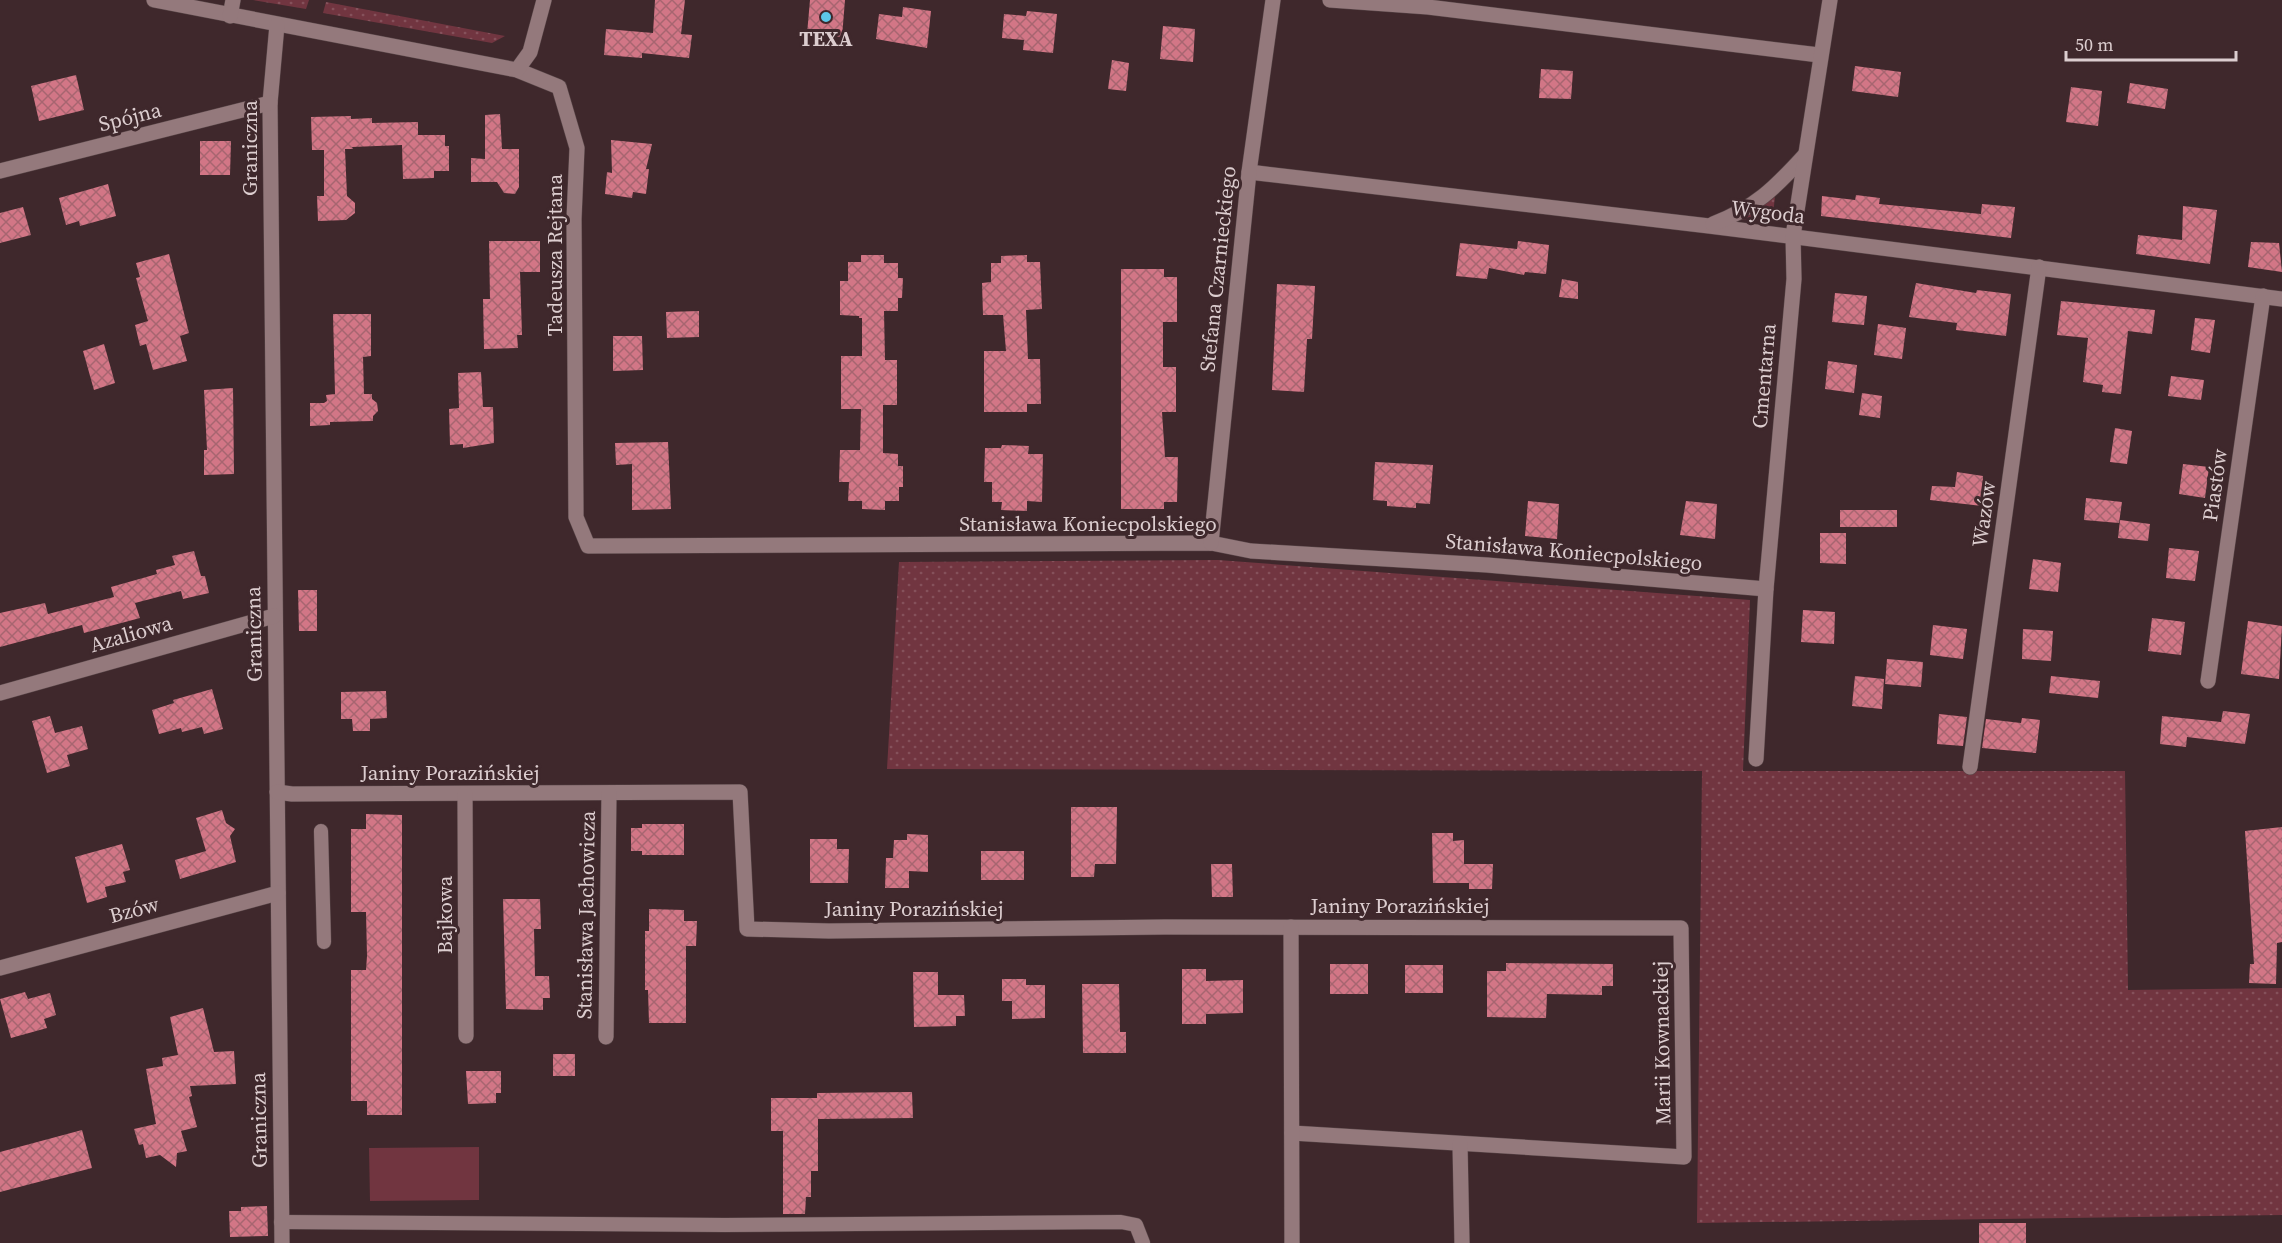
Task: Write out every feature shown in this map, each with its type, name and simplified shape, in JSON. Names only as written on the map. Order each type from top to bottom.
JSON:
[{"type":"street","points":[[154,0],[517,70],[530,52],[544,0]]},
{"type":"street","points":[[230,16],[233,0]]},
{"type":"street","name":"Stefana Czarnieckiego","points":[[1211,543],[1248,172],[1273,0]]},
{"type":"street","points":[[1330,0],[1428,7],[1819,55]]},
{"type":"street","name":"Cmentarna","points":[[1756,759],[1766,589],[1794,279],[1793,236],[1819,55],[1830,0]]},
{"type":"street","name":"Graniczna","points":[[277,25],[270,103],[282,1243]]},
{"type":"street","name":"Tadeusza Rejtana","points":[[517,70],[558,87],[577,148],[574,219],[576,517],[588,546]]},
{"type":"street","name":"Spójna","points":[[0,171],[270,103]]},
{"type":"street","points":[[1709,226],[1736,215],[1763,200],[1805,155]]},
{"type":"street","name":"Wygoda","points":[[1248,172],[1793,236],[2282,299]]},
{"type":"street","name":"Wazów","points":[[1970,767],[2039,267]]},
{"type":"street","name":"Piastów","points":[[2208,681],[2263,296]]},
{"type":"street","name":"Stanisława Koniecpolskiego","points":[[588,546],[1211,543],[1251,551],[1487,565],[1766,589]]},
{"type":"street","name":"Azaliowa","points":[[0,693],[274,616]]},
{"type":"street","name":"Janiny Porazińskiej","points":[[277,792],[465,794],[740,792],[747,929],[829,931],[1291,927],[1681,928]]},
{"type":"street","name":"Stanisława Jachowicza","points":[[606,1037],[609,793]]},
{"type":"street","name":"Bajkowa","points":[[465,794],[466,1036]]},
{"type":"street","name":"Bzów","points":[[0,968],[278,893]]},
{"type":"street","points":[[1291,927],[1292,1243]]},
{"type":"street","name":"Marii Kownackiej","points":[[1460,1144],[1684,1157],[1681,928]]},
{"type":"street","points":[[1292,1133],[1460,1144],[1462,1243]]},
{"type":"lane","points":[[321,831],[324,942]]},
{"type":"lane","points":[[281,1222],[725,1225],[1121,1222],[1136,1225],[1143,1243]]},
{"type":"shaded area","points":[[253,0],[309,0],[306,9]]},
{"type":"shaded area","points":[[326,2],[505,36],[492,43],[323,13]]},
{"type":"shaded area","points":[[1775,197],[1772,222],[1741,219]]},
{"type":"shaded area","points":[[1218,560],[1750,600],[1743,771],[2125,771],[2128,990],[2282,988],[2282,1215],[1697,1223],[1702,771],[887,769],[899,562]]},
{"type":"shaded area","points":[[479,1147],[479,1200],[370,1201],[369,1148]]},
{"type":"building","points":[[655,0],[685,0],[681,34],[692,35],[689,58],[642,53],[642,58],[604,55],[606,29],[653,33]]},
{"type":"building","name":"TEXA","points":[[810,0],[845,0],[842,37],[807,34]]},
{"type":"building","points":[[903,7],[931,11],[927,48],[876,39],[879,14],[902,17]]},
{"type":"building","points":[[1027,11],[1057,14],[1053,53],[1023,50],[1024,40],[1002,38],[1004,14],[1026,16]]},
{"type":"building","points":[[1163,26],[1195,29],[1193,62],[1160,59]]},
{"type":"building","points":[[1112,60],[1129,63],[1126,91],[1108,89]]},
{"type":"building","points":[[1855,66],[1901,72],[1898,97],[1852,91]]},
{"type":"building","points":[[1541,69],[1573,71],[1571,99],[1539,98]]},
{"type":"building","points":[[76,75],[84,110],[39,121],[31,86]]},
{"type":"building","points":[[2130,83],[2168,89],[2165,109],[2127,103]]},
{"type":"building","points":[[2071,87],[2102,91],[2098,126],[2066,122]]},
{"type":"building","points":[[500,114],[502,149],[519,149],[519,187],[515,194],[504,193],[497,182],[471,182],[471,158],[485,159],[485,115]]},
{"type":"building","points":[[351,116],[351,119],[372,118],[372,123],[418,122],[418,135],[445,135],[445,146],[449,146],[449,171],[434,171],[434,178],[403,179],[402,145],[345,149],[347,196],[355,203],[355,213],[346,220],[318,221],[317,196],[324,196],[324,150],[312,150],[311,117]]},
{"type":"building","points":[[611,140],[652,144],[646,169],[649,169],[646,194],[633,192],[632,198],[605,194],[607,172],[612,173]]},
{"type":"building","points":[[200,141],[231,141],[230,175],[200,175]]},
{"type":"building","points":[[108,184],[116,216],[80,226],[79,221],[66,225],[59,198]]},
{"type":"building","points":[[1856,195],[1880,198],[1879,204],[1981,214],[1982,204],[2015,207],[2011,238],[1821,216],[1822,196],[1855,200]]},
{"type":"building","points":[[2183,206],[2217,210],[2210,264],[2136,254],[2138,235],[2182,240]]},
{"type":"building","points":[[23,207],[31,235],[0,243],[0,213]]},
{"type":"building","points":[[489,241],[540,241],[540,272],[520,272],[522,335],[517,335],[518,348],[484,349],[483,299],[490,299]]},
{"type":"building","points":[[1518,241],[1549,245],[1546,274],[1525,272],[1524,275],[1489,268],[1487,279],[1456,276],[1460,243],[1517,249]]},
{"type":"building","points":[[2251,242],[2279,243],[2282,272],[2248,267]]},
{"type":"building","points":[[169,254],[189,333],[180,336],[187,361],[153,370],[146,344],[140,346],[135,325],[148,321],[136,278],[140,277],[136,263]]},
{"type":"building","points":[[861,255],[884,255],[884,263],[898,263],[898,278],[903,278],[902,298],[898,298],[898,311],[884,311],[885,360],[897,360],[897,405],[883,405],[883,453],[898,454],[898,466],[903,466],[903,487],[899,487],[899,501],[885,501],[885,510],[862,509],[862,501],[848,501],[849,482],[839,482],[840,450],[860,450],[861,409],[841,409],[841,356],[862,356],[862,318],[840,315],[840,281],[848,281],[848,262],[861,262]]},
{"type":"building","points":[[1027,255],[1027,262],[1040,262],[1042,309],[1026,310],[1028,359],[1040,359],[1041,404],[1027,404],[1027,412],[984,412],[984,351],[1006,351],[1003,315],[983,315],[982,283],[991,282],[991,263],[1001,263],[1001,256]]},
{"type":"building","points":[[1121,269],[1164,269],[1164,277],[1177,277],[1177,322],[1163,322],[1163,367],[1176,367],[1176,412],[1162,412],[1165,457],[1178,457],[1177,502],[1164,502],[1164,509],[1121,509]]},
{"type":"building","points":[[1562,279],[1578,282],[1578,299],[1559,297]]},
{"type":"building","points":[[1916,283],[1976,293],[1977,290],[2011,294],[2006,336],[1956,330],[1957,323],[1909,317]]},
{"type":"building","points":[[1277,284],[1315,286],[1312,339],[1307,339],[1304,392],[1272,390]]},
{"type":"building","points":[[1835,293],[1867,296],[1864,325],[1832,322]]},
{"type":"building","points":[[2061,301],[2155,310],[2152,334],[2128,331],[2121,394],[2102,392],[2103,385],[2083,382],[2088,338],[2057,335]]},
{"type":"building","points":[[699,311],[699,337],[667,338],[666,312]]},
{"type":"building","points":[[333,314],[371,314],[371,356],[363,357],[364,394],[372,394],[378,411],[373,416],[373,421],[330,422],[330,425],[310,426],[310,403],[324,403],[327,401],[326,395],[335,394]]},
{"type":"building","points":[[2195,318],[2215,320],[2210,353],[2191,350]]},
{"type":"building","points":[[1878,324],[1906,328],[1902,359],[1874,355]]},
{"type":"building","points":[[613,336],[642,336],[643,370],[613,371]]},
{"type":"building","points":[[104,344],[115,383],[94,390],[83,351]]},
{"type":"building","points":[[1828,361],[1857,365],[1854,393],[1825,389]]},
{"type":"building","points":[[481,372],[483,407],[493,407],[494,443],[463,448],[463,444],[450,445],[449,409],[459,408],[458,373]]},
{"type":"building","points":[[2171,376],[2204,380],[2201,400],[2168,396]]},
{"type":"building","points":[[233,388],[234,474],[204,475],[204,450],[207,450],[204,390]]},
{"type":"building","points":[[1862,393],[1882,396],[1880,418],[1859,415]]},
{"type":"building","points":[[2115,428],[2132,431],[2127,464],[2110,462]]},
{"type":"building","points":[[668,442],[671,509],[632,510],[632,464],[616,465],[615,443]]},
{"type":"building","points":[[1002,445],[1029,446],[1028,454],[1043,454],[1042,502],[1027,501],[1027,511],[1001,510],[1002,502],[992,502],[992,482],[984,482],[985,448],[1001,448]]},
{"type":"building","points":[[1375,462],[1433,465],[1430,504],[1416,503],[1416,508],[1387,506],[1387,501],[1373,500]]},
{"type":"building","points":[[2183,464],[2209,467],[2205,498],[2179,494]]},
{"type":"building","points":[[1957,472],[1983,476],[1982,506],[1930,500],[1932,486],[1955,487]]},
{"type":"building","points":[[2086,498],[2122,502],[2119,523],[2084,520]]},
{"type":"building","points":[[1528,501],[1559,504],[1557,539],[1525,536]]},
{"type":"building","points":[[1686,501],[1717,504],[1715,539],[1680,535]]},
{"type":"building","points":[[1840,510],[1897,510],[1897,527],[1840,527]]},
{"type":"building","points":[[2120,520],[2150,524],[2148,541],[2118,538]]},
{"type":"building","points":[[1820,533],[1846,533],[1846,564],[1820,563]]},
{"type":"building","points":[[2169,548],[2199,551],[2195,581],[2166,578]]},
{"type":"building","points":[[194,551],[201,576],[205,576],[209,593],[183,599],[181,591],[135,603],[140,618],[84,633],[82,625],[0,647],[0,613],[45,603],[48,614],[114,597],[111,587],[157,574],[156,570],[175,565],[172,556]]},
{"type":"building","points":[[2033,559],[2061,563],[2058,592],[2029,589]]},
{"type":"building","points":[[298,590],[317,590],[317,631],[299,631]]},
{"type":"building","points":[[1803,610],[1835,612],[1834,644],[1801,642]]},
{"type":"building","points":[[2152,618],[2185,622],[2181,655],[2148,651]]},
{"type":"building","points":[[2248,621],[2282,626],[2279,679],[2241,674]]},
{"type":"building","points":[[1933,625],[1967,629],[1963,659],[1930,655]]},
{"type":"building","points":[[2023,629],[2053,631],[2051,661],[2022,659]]},
{"type":"building","points":[[1887,659],[1923,662],[1921,687],[1885,684]]},
{"type":"building","points":[[1855,676],[1884,679],[1882,709],[1852,706]]},
{"type":"building","points":[[2051,676],[2100,681],[2098,698],[2049,693]]},
{"type":"building","points":[[212,689],[223,729],[204,734],[202,727],[182,732],[181,728],[159,734],[152,710],[174,703],[173,700]]},
{"type":"building","points":[[386,691],[387,718],[370,719],[370,731],[353,731],[352,719],[341,719],[341,692]]},
{"type":"building","points":[[2223,711],[2250,714],[2245,744],[2187,737],[2186,747],[2160,744],[2162,716],[2221,722]]},
{"type":"building","points":[[1939,714],[1967,717],[1963,746],[1937,744]]},
{"type":"building","points":[[50,716],[55,733],[82,726],[88,749],[67,755],[70,766],[47,773],[32,721]]},
{"type":"building","points":[[2022,718],[2040,720],[2036,753],[1982,748],[1986,719],[2021,723]]},
{"type":"building","points":[[1071,807],[1117,807],[1116,864],[1095,864],[1094,877],[1071,877]]},
{"type":"building","points":[[222,810],[226,823],[235,829],[230,836],[236,862],[180,879],[175,860],[206,851],[196,818]]},
{"type":"building","points":[[366,814],[402,815],[402,1115],[367,1115],[367,1101],[351,1101],[351,970],[366,970],[367,956],[366,912],[351,912],[351,829],[366,829]]},
{"type":"building","points":[[642,824],[684,824],[684,855],[642,855],[642,851],[631,851],[631,828],[642,828]]},
{"type":"building","points":[[2282,827],[2282,942],[2277,943],[2276,984],[2249,983],[2250,964],[2254,964],[2245,831]]},
{"type":"building","points":[[1432,833],[1453,833],[1453,841],[1464,840],[1464,864],[1493,864],[1492,889],[1469,889],[1469,883],[1433,883]]},
{"type":"building","points":[[907,834],[928,835],[928,872],[909,871],[909,888],[885,888],[886,858],[893,858],[894,840],[907,840]]},
{"type":"building","points":[[810,839],[837,839],[837,849],[849,849],[848,883],[810,883]]},
{"type":"building","points":[[122,844],[130,870],[123,872],[126,882],[105,887],[107,897],[87,903],[75,857]]},
{"type":"building","points":[[981,851],[1024,851],[1024,880],[981,880]]},
{"type":"building","points":[[1211,864],[1232,864],[1233,897],[1212,897]]},
{"type":"building","points":[[503,899],[540,899],[541,929],[534,929],[535,976],[549,976],[550,998],[543,998],[543,1010],[506,1009]]},
{"type":"building","points":[[649,909],[684,910],[684,921],[697,921],[696,946],[686,946],[686,1023],[649,1023],[648,990],[645,990],[645,931],[649,931]]},
{"type":"building","points":[[1506,963],[1613,964],[1613,986],[1602,986],[1602,995],[1547,994],[1546,1018],[1487,1017],[1487,971],[1506,971]]},
{"type":"building","points":[[1330,964],[1368,964],[1368,994],[1330,994]]},
{"type":"building","points":[[1405,965],[1443,965],[1443,993],[1405,993]]},
{"type":"building","points":[[1182,969],[1206,969],[1206,981],[1243,980],[1243,1013],[1206,1014],[1206,1024],[1182,1024]]},
{"type":"building","points":[[913,972],[938,972],[938,995],[964,995],[965,1016],[956,1016],[956,1026],[914,1027]]},
{"type":"building","points":[[1002,979],[1026,979],[1026,985],[1045,985],[1045,1018],[1012,1019],[1012,1001],[1002,1001]]},
{"type":"building","points":[[1082,984],[1119,984],[1120,1032],[1126,1032],[1126,1053],[1083,1053]]},
{"type":"building","points":[[25,992],[28,999],[50,993],[56,1015],[44,1019],[47,1028],[11,1038],[0,999]]},
{"type":"building","points":[[203,1008],[214,1052],[234,1051],[236,1084],[190,1086],[192,1096],[189,1097],[197,1127],[181,1131],[187,1151],[177,1153],[176,1167],[160,1155],[146,1158],[143,1144],[139,1145],[134,1129],[156,1124],[146,1069],[163,1066],[162,1058],[178,1055],[170,1017]]},
{"type":"building","points":[[553,1054],[575,1054],[575,1076],[553,1076]]},
{"type":"building","points":[[466,1071],[501,1071],[501,1093],[496,1093],[496,1103],[468,1104]]},
{"type":"building","points":[[912,1092],[913,1118],[818,1119],[818,1171],[811,1171],[811,1197],[806,1197],[805,1214],[783,1214],[783,1131],[771,1131],[771,1098],[817,1098],[817,1093]]},
{"type":"building","points":[[82,1130],[92,1168],[0,1192],[0,1152]]},
{"type":"building","points":[[267,1206],[268,1236],[230,1237],[229,1211],[241,1211],[241,1207]]},
{"type":"building","points":[[1979,1223],[2026,1223],[2026,1243],[1979,1243]]},
{"type":"place","name":"TEXA","points":[[826,17]]}]
